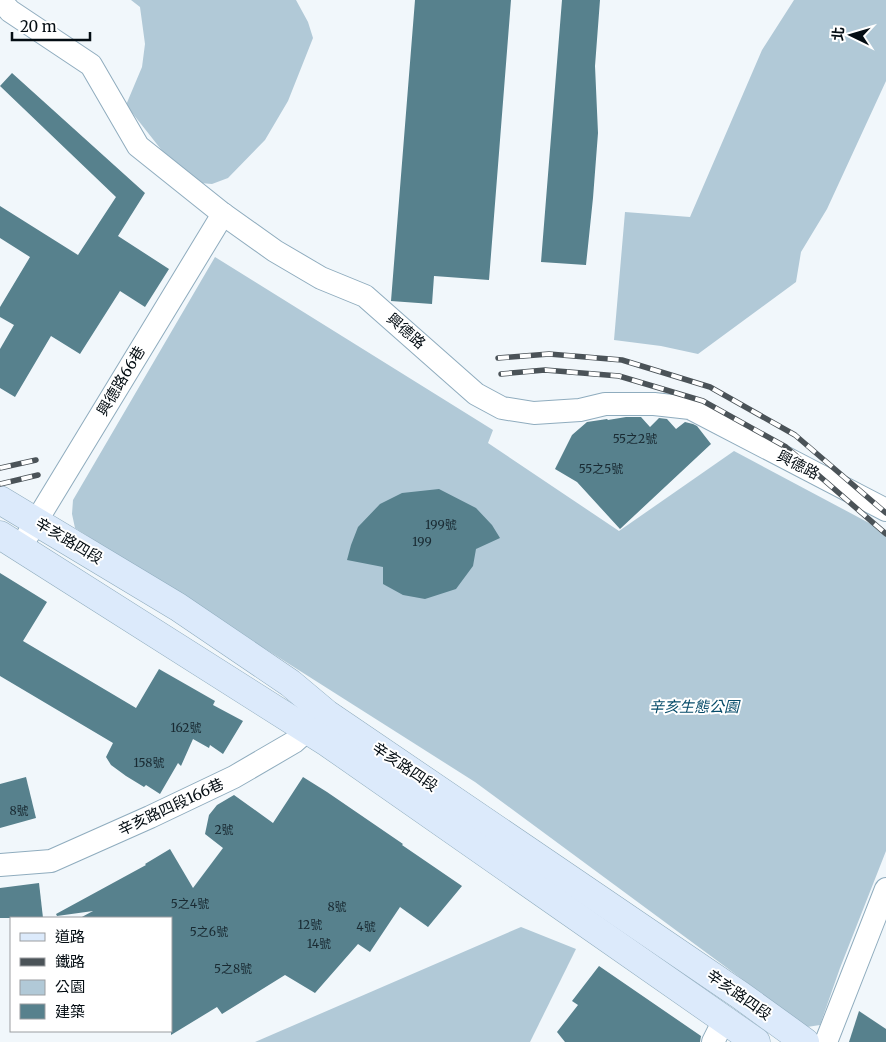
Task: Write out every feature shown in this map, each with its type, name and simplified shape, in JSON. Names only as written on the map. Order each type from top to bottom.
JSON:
[{"type":"main road","name":"辛亥路四段","points":[[0,500],[178,607],[290,683],[317,722],[328,743],[718,1031],[756,1042]]},
{"type":"main road","name":"辛亥路四段","points":[[10,541],[317,722],[732,989],[805,1042]]},
{"type":"street","name":"興德路","points":[[0,0],[10,11],[91,65],[138,146],[223,214],[275,251],[314,274],[366,296],[476,394],[502,408],[534,413],[580,410],[605,404],[654,404],[690,408],[886,510]]},
{"type":"street","name":"興德路66巷","points":[[10,541],[36,521],[223,214]]},
{"type":"street","name":"辛亥路四段166巷","points":[[0,865],[51,861],[150,817],[234,777],[294,742],[317,722]]},
{"type":"street","points":[[826,1042],[886,889]]},
{"type":"green space","points":[[131,0],[296,0],[308,22],[313,38],[288,101],[265,140],[228,178],[212,184],[200,183],[171,162],[126,105],[142,67],[145,44],[140,7]]},
{"type":"green space","points":[[794,0],[886,0],[886,81],[827,209],[801,252],[796,282],[698,354],[661,346],[614,340],[625,212],[690,217],[762,50]]},
{"type":"green space","name":"辛亥生態公園","points":[[215,257],[493,430],[488,443],[619,531],[734,451],[886,532],[886,851],[840,968],[820,1025],[807,1027],[475,782],[75,528],[72,514],[73,500]]},
{"type":"green space","points":[[521,927],[576,949],[530,1042],[255,1042]]},
{"type":"building","points":[[415,0],[511,0],[489,280],[434,276],[432,304],[391,301]]},
{"type":"building","points":[[562,0],[600,0],[595,66],[598,133],[586,265],[541,262]]},
{"type":"building","points":[[12,73],[145,193],[118,236],[169,269],[145,307],[120,291],[80,354],[51,336],[15,397],[0,388],[0,349],[14,325],[0,317],[0,307],[30,257],[0,238],[0,206],[78,255],[116,197],[0,86]]},
{"type":"building","points":[[641,417],[650,427],[659,418],[667,419],[676,429],[685,422],[693,424],[697,426],[711,444],[620,529],[577,482],[555,469],[572,435],[587,422]]},
{"type":"building","points":[[439,489],[476,508],[492,525],[500,538],[476,549],[473,566],[456,589],[425,599],[403,595],[383,584],[383,567],[347,560],[358,527],[380,504],[402,493]]},
{"type":"building","points":[[0,573],[47,602],[23,641],[136,708],[159,669],[215,701],[213,705],[243,721],[223,754],[210,745],[209,748],[193,739],[181,766],[178,763],[160,794],[146,785],[144,787],[111,765],[106,757],[113,743],[0,676]]},
{"type":"building","points":[[26,777],[36,818],[0,828],[0,784]]},
{"type":"building","points":[[303,777],[462,886],[428,927],[400,907],[370,952],[358,944],[315,993],[285,975],[222,1014],[217,1007],[171,1035],[172,917],[82,917],[93,911],[57,916],[56,914],[146,865],[170,849],[193,888],[223,848],[205,834],[209,815],[217,805],[234,795],[273,823]]},
{"type":"building","points":[[39,883],[43,917],[0,918],[0,888]]},
{"type":"building","points":[[599,966],[701,1036],[700,1042],[565,1042],[557,1032],[578,1005],[572,1001]]},
{"type":"building","points":[[859,1011],[886,1029],[886,1042],[849,1042]]},
{"type":"railway","points":[[498,358],[549,354],[622,360],[710,387],[795,435],[886,513]]},
{"type":"railway","points":[[501,374],[545,370],[619,376],[703,401],[786,447],[886,534]]},
{"type":"railway","points":[[0,468],[36,460]]},
{"type":"railway","points":[[0,484],[38,475]]}]
